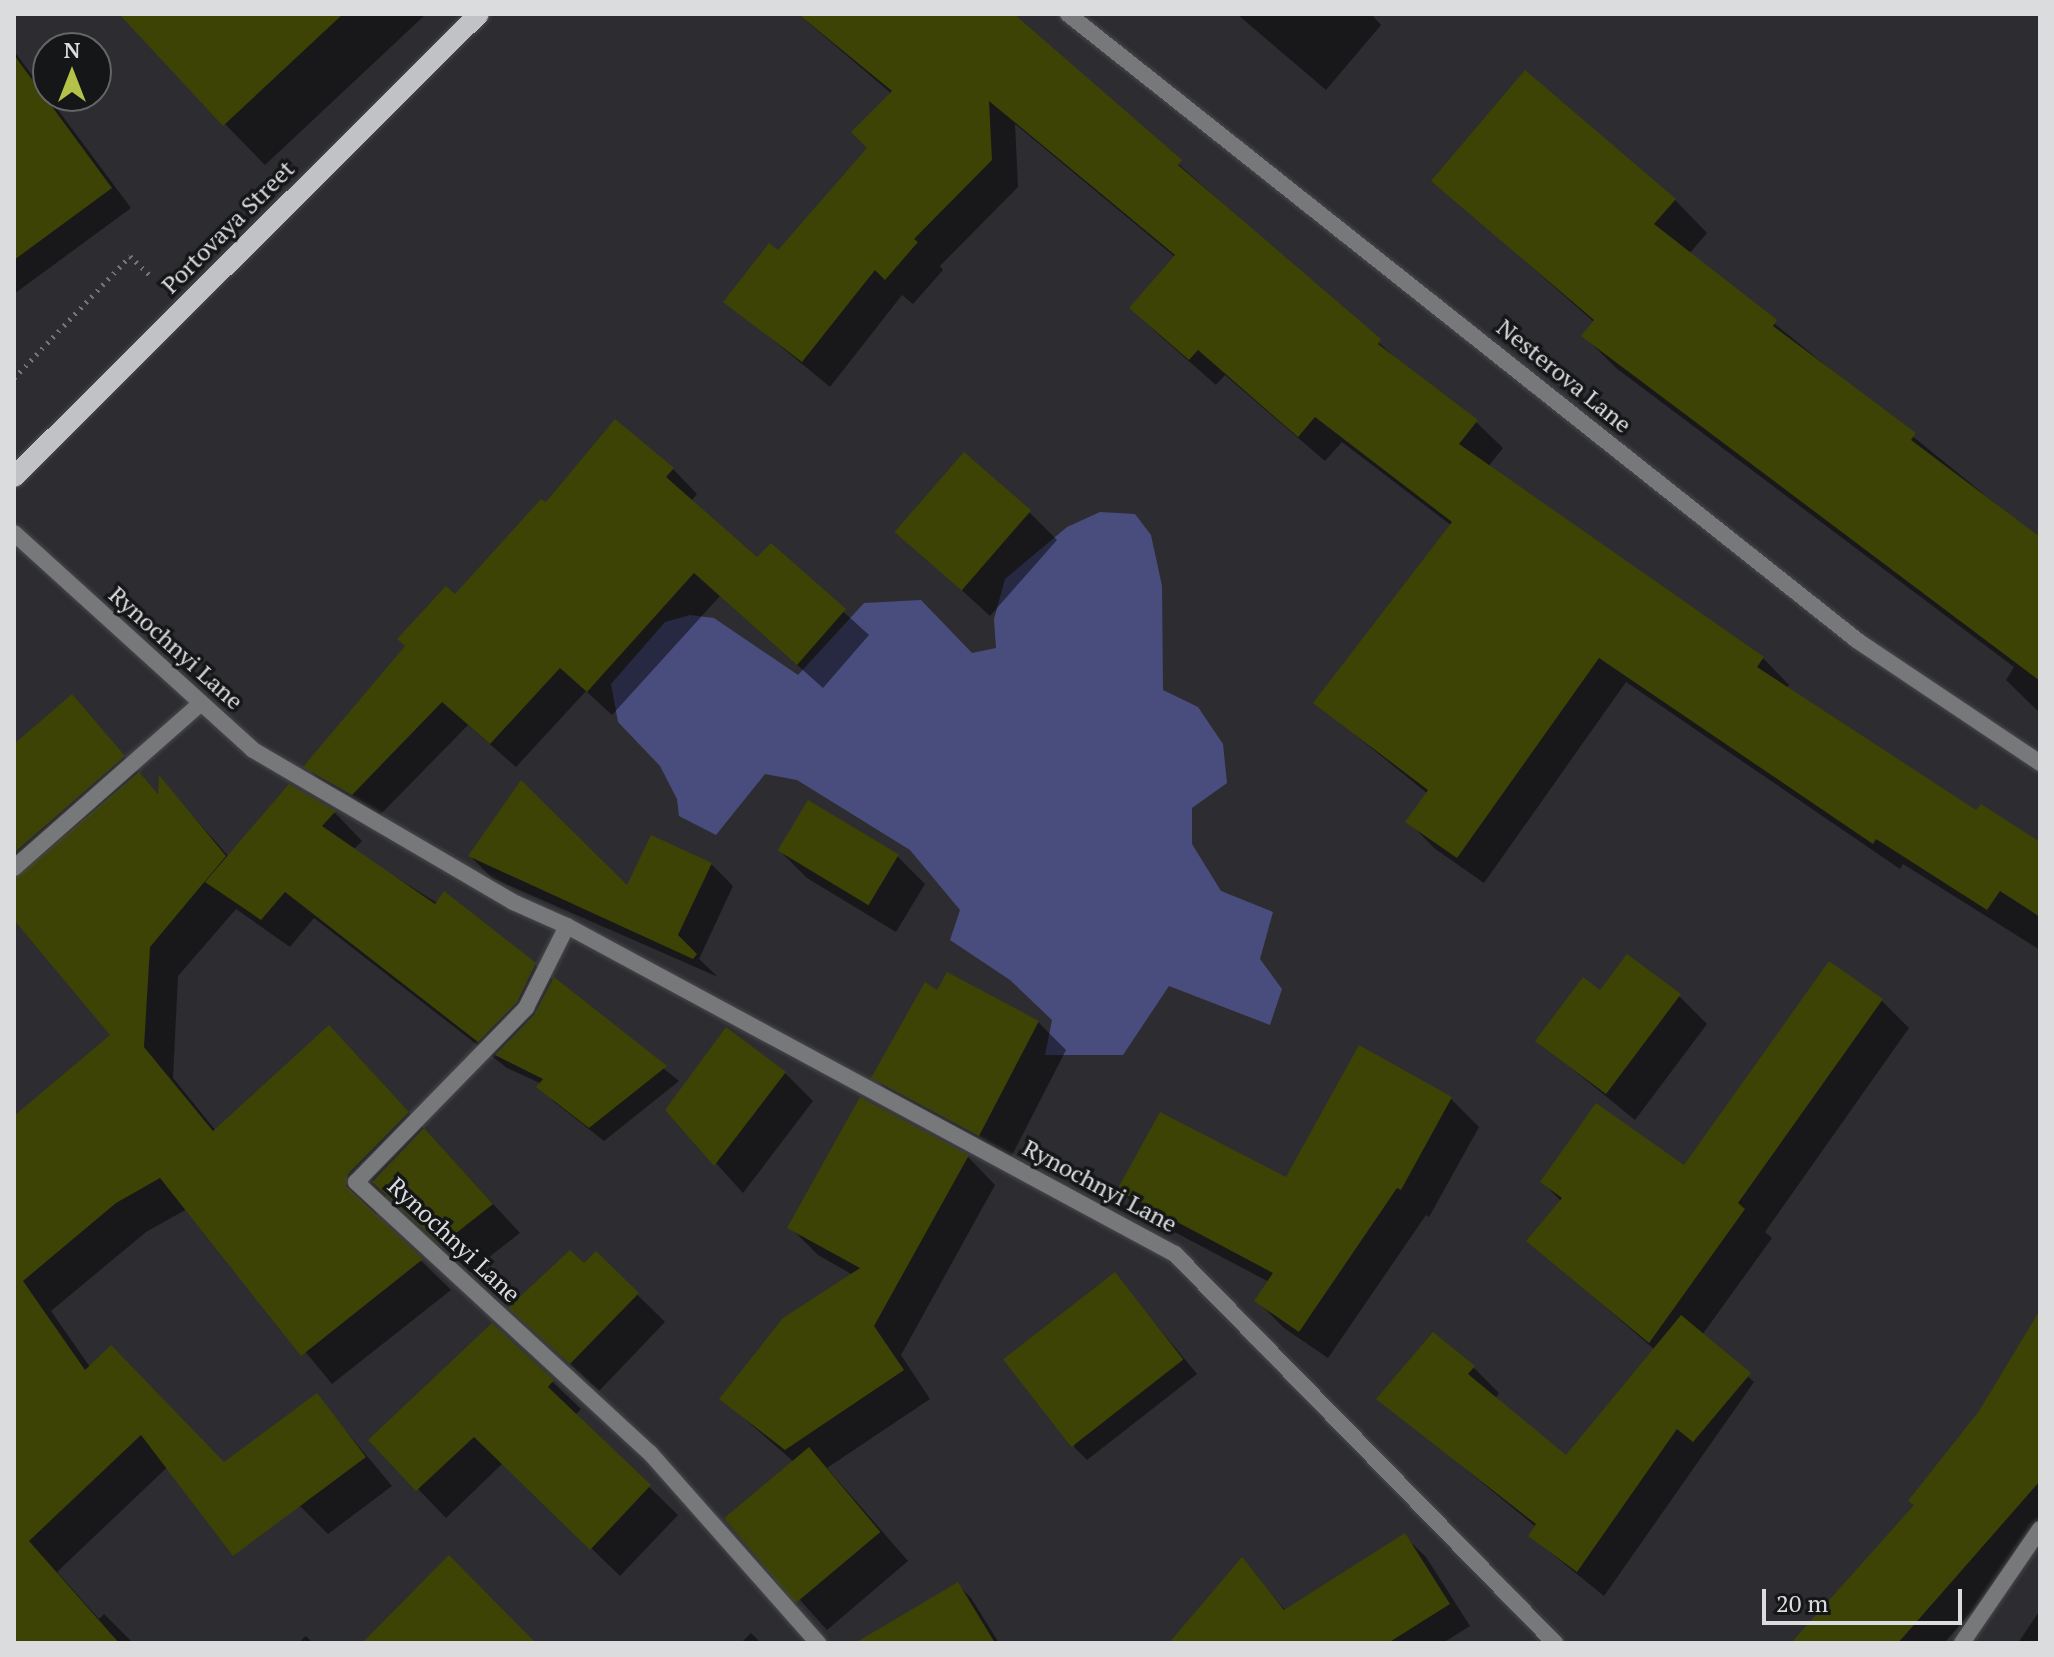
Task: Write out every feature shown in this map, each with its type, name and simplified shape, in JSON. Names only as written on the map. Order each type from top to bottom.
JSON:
[{"type":"main road","name":"Portovaya Street","points":[[14,477],[479,14]]},
{"type":"street","name":"Nesterova Lane","points":[[1068,14],[1858,641],[2040,763]]},
{"type":"street","name":"Rynochnyi Lane","points":[[14,533],[253,750],[513,902],[567,926],[1175,1254],[1555,1643]]},
{"type":"street","points":[[14,868],[201,703]]},
{"type":"street","name":"Rynochnyi Lane","points":[[567,926],[526,1008],[356,1182],[650,1453],[818,1643]]},
{"type":"street","points":[[1962,1643],[2040,1529]]},
{"type":"path","points":[[14,378],[130,256],[184,307]]},
{"type":"shaded area","points":[[1100,512],[1135,514],[1151,535],[1162,586],[1163,690],[1198,707],[1223,744],[1227,783],[1192,808],[1192,844],[1221,891],[1273,912],[1260,959],[1282,989],[1270,1025],[1169,986],[1123,1055],[1045,1055],[1052,1020],[1010,980],[950,940],[960,910],[910,850],[797,780],[765,774],[716,835],[679,816],[677,799],[660,766],[618,722],[611,684],[665,622],[690,615],[714,618],[798,675],[864,603],[921,600],[972,653],[996,648],[994,619],[1005,579],[1067,527]]},
{"type":"building","points":[[119,14],[343,14],[223,126]]},
{"type":"building","points":[[798,14],[1014,14],[1182,160],[1178,165],[1381,339],[1378,344],[1478,420],[1459,444],[1764,657],[1757,667],[1976,810],[1981,804],[2040,842],[2040,917],[2000,891],[1987,910],[1876,839],[1873,844],[1599,658],[1457,858],[1405,822],[1428,790],[1313,703],[1452,522],[1315,417],[1298,437],[1198,350],[1189,360],[1129,308],[1175,255],[989,101],[992,160],[914,239],[918,242],[885,280],[875,270],[802,362],[723,302],[769,243],[778,250],[867,148],[851,132],[892,91]]},
{"type":"building","points":[[14,55],[32,79],[32,112],[56,112],[112,188],[14,260]]},
{"type":"building","points":[[1525,70],[1676,199],[1654,224],[1777,320],[1773,326],[1916,433],[1911,440],[2040,537],[2040,681],[1581,336],[1594,320],[1431,181]]},
{"type":"building","points":[[615,419],[674,468],[666,477],[757,557],[771,543],[846,609],[797,665],[694,573],[587,692],[560,668],[490,744],[442,702],[352,795],[303,767],[405,646],[397,639],[446,586],[455,594],[541,499],[546,502]]},
{"type":"building","points":[[964,452],[1031,510],[962,590],[894,532]]},
{"type":"building","points":[[72,694],[125,756],[14,853],[14,744]]},
{"type":"building","points":[[139,772],[158,794],[159,775],[226,856],[150,947],[144,1047],[213,1131],[329,1025],[409,1112],[348,1174],[346,1186],[423,1259],[301,1356],[160,1178],[116,1203],[23,1281],[85,1370],[111,1345],[224,1462],[317,1393],[366,1457],[233,1556],[141,1435],[29,1541],[119,1643],[14,1643],[14,1116],[110,1035],[14,920],[14,879]]},
{"type":"building","points":[[521,780],[627,885],[651,835],[712,863],[678,935],[697,954],[693,959],[468,856]]},
{"type":"building","points":[[289,784],[336,811],[322,826],[435,904],[444,891],[536,963],[517,1002],[478,1042],[285,892],[261,920],[205,882]]},
{"type":"building","points":[[808,800],[899,855],[868,905],[778,851]]},
{"type":"building","points":[[1627,954],[1681,994],[1606,1094],[1535,1041],[1583,977],[1600,990]]},
{"type":"building","points":[[1829,961],[1883,999],[1738,1203],[1745,1209],[1649,1343],[1526,1241],[1562,1198],[1540,1182],[1596,1103],[1684,1165]]},
{"type":"building","points":[[947,972],[1039,1021],[979,1136],[871,1078],[925,982],[937,990]]},
{"type":"building","points":[[554,977],[667,1066],[589,1128],[536,1087],[543,1079],[495,1055],[534,1015]]},
{"type":"building","points":[[726,1027],[786,1072],[714,1166],[665,1110]]},
{"type":"building","points":[[1359,1045],[1452,1097],[1401,1190],[1397,1188],[1299,1332],[1254,1301],[1273,1273],[1117,1190],[1160,1112],[1286,1177]]},
{"type":"building","points":[[860,1097],[969,1155],[874,1326],[904,1370],[785,1450],[719,1399],[783,1318],[860,1268],[787,1228]]},
{"type":"building","points":[[424,1128],[493,1204],[441,1245],[372,1182]]},
{"type":"building","points":[[570,1250],[584,1263],[596,1251],[639,1293],[570,1364],[508,1308]]},
{"type":"building","points":[[1115,1272],[1183,1359],[1071,1447],[1003,1359]]},
{"type":"building","points":[[2040,1310],[2040,1481],[1898,1643],[1791,1643],[1914,1505],[1908,1501],[1979,1411]]},
{"type":"building","points":[[1681,1315],[1751,1373],[1693,1442],[1677,1429],[1577,1572],[1528,1536],[1536,1524],[1376,1399],[1433,1332],[1475,1366],[1468,1374],[1566,1455]]},
{"type":"building","points":[[492,1323],[554,1380],[548,1387],[651,1485],[590,1550],[474,1437],[416,1491],[368,1440]]},
{"type":"building","points":[[809,1447],[880,1532],[795,1603],[724,1518]]},
{"type":"building","points":[[1405,1533],[1450,1604],[1388,1643],[1169,1643],[1242,1557],[1284,1610]]},
{"type":"building","points":[[449,1555],[536,1643],[362,1643]]},
{"type":"building","points":[[958,1582],[995,1643],[855,1643]]}]
